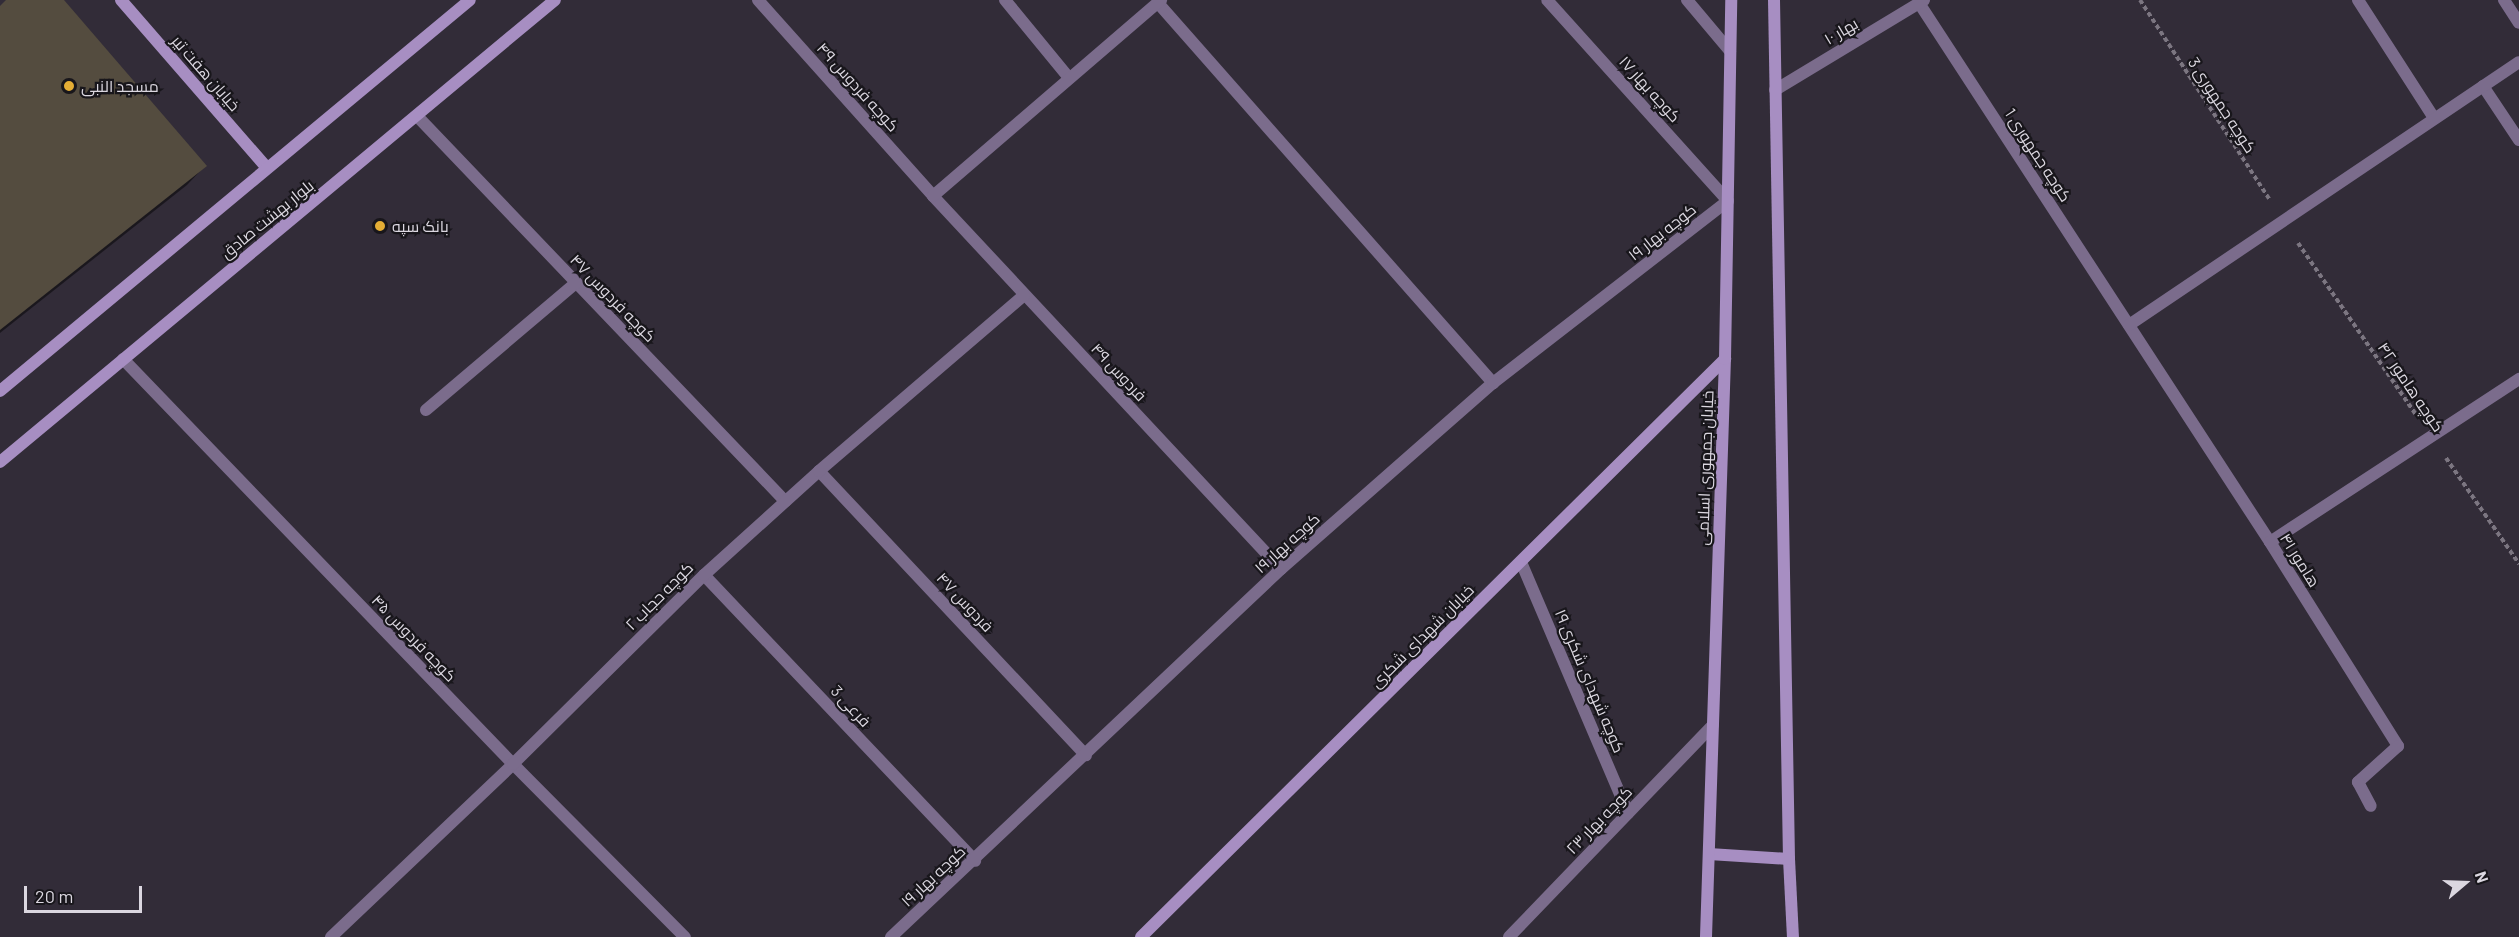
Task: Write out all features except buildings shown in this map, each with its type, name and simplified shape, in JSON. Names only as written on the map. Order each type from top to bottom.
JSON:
[{"type":"street","name":"خیابان هفت تیر","points":[[121,0],[266,167]]},
{"type":"street","points":[[0,391],[469,0]]},
{"type":"street","name":"بلوار بهشت صادق","points":[[0,462],[555,0]]},
{"type":"street","name":"کوچه فردوس ۴۹","points":[[758,0],[933,196]]},
{"type":"street","points":[[1005,0],[1069,78]]},
{"type":"street","name":"کوچه بهار ۱۷","points":[[1547,0],[1728,201]]},
{"type":"street","points":[[1687,0],[1730,51]]},
{"type":"street","name":"خیابان جمهوری اسلامی","points":[[1706,937],[1725,358],[1731,0]]},
{"type":"street","points":[[1774,0],[1793,937]]},
{"type":"street","points":[[2358,0],[2434,118]]},
{"type":"street","points":[[2504,0],[2519,23]]},
{"type":"street","points":[[933,196],[1160,2],[1493,383]]},
{"type":"street","name":"بهار ۱۰","points":[[1775,90],[1922,2]]},
{"type":"street","name":"کوچه جمهوری 1","points":[[1922,2],[2129,325]]},
{"type":"street","points":[[2129,325],[2284,223],[2434,118],[2517,67]]},
{"type":"street","points":[[2483,86],[2519,140]]},
{"type":"street","name":"کوچه فردوس ۴۷","points":[[417,116],[785,501]]},
{"type":"street","name":"فردوس ۴۹","points":[[933,196],[1281,569]]},
{"type":"street","name":"کوچه بهار ۱۹","points":[[891,937],[975,861],[1281,569],[1493,383],[1728,201]]},
{"type":"street","points":[[426,410],[576,283]]},
{"type":"street","name":"کوچه حجاب ۲","points":[[331,937],[513,764],[704,575],[819,471],[1024,295]]},
{"type":"street","name":"هامور ۴۱","points":[[2129,325],[2270,542],[2398,746],[2358,782],[2371,806]]},
{"type":"street","name":"خیابان شهدای شکری","points":[[1141,937],[1725,358]]},
{"type":"street","name":"کوچه فردوس ۴۵","points":[[123,359],[513,764],[685,937]]},
{"type":"street","points":[[2270,542],[2519,379]]},
{"type":"street","name":"فردوس ۴۷","points":[[819,471],[1086,755]]},
{"type":"street","name":"کوچه شهدای شکری ۱۹","points":[[1521,562],[1628,813]]},
{"type":"street","name":"فرعی 3","points":[[704,575],[975,861]]},
{"type":"street","name":"کوچه بهار ۲۳","points":[[1509,937],[1713,725]]},
{"type":"street","points":[[1709,854],[1790,859]]},
{"type":"path","name":"کوچه جمهوری 3","points":[[2140,0],[2284,223]]},
{"type":"path","name":"کوچه هامور ۴۲","points":[[2284,223],[2519,564]]},
{"type":"place","name":"مسجد النبی","points":[[69,86]]},
{"type":"place","name":"بانک سپه","points":[[380,226]]}]
